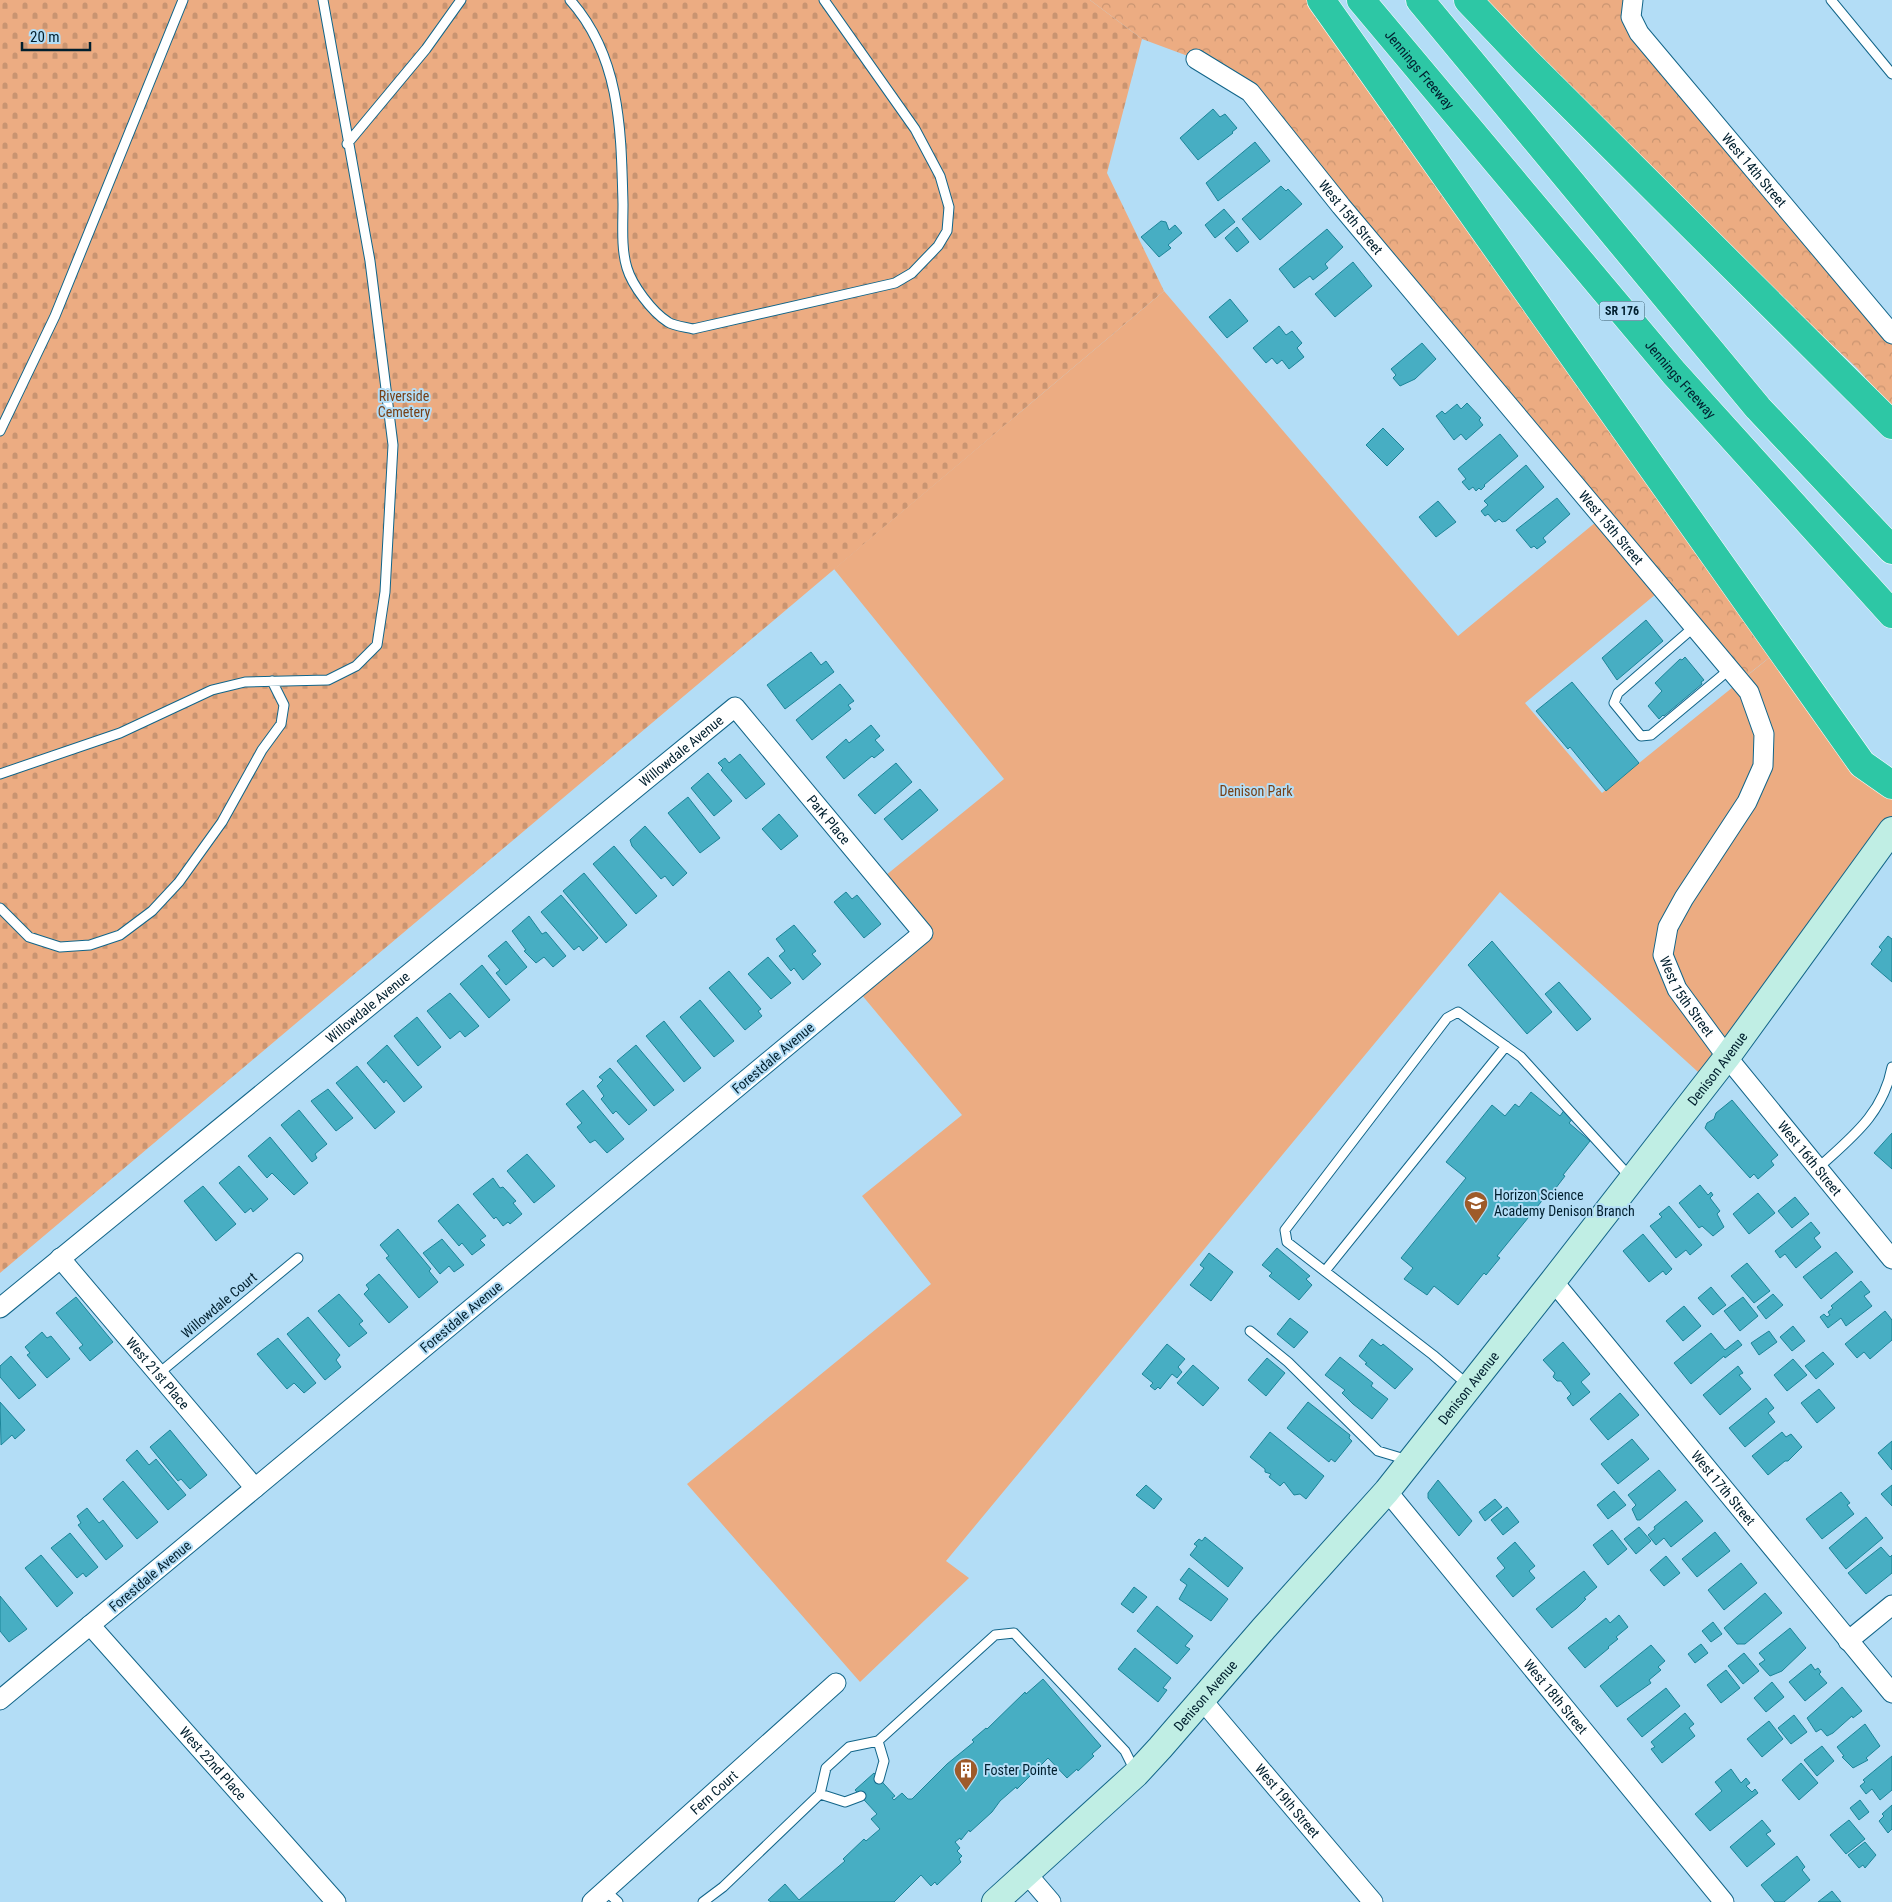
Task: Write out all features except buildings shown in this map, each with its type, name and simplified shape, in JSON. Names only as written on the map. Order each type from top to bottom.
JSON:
[{"type":"highway","points":[[1321,0],[1862,764],[1892,785]]},
{"type":"highway","name":"Jennings Freeway","points":[[1361,0],[1674,373],[1892,614]]},
{"type":"highway","name":"SR 176","points":[[1420,0],[1758,408],[1892,550]]},
{"type":"highway","points":[[1468,0],[1526,62],[1892,425]]},
{"type":"main road","name":"Denison Avenue","points":[[996,1902],[1136,1774],[1387,1491],[1727,1057],[1892,830]]},
{"type":"street","name":"West 14th Street","points":[[1633,0],[1631,17],[1639,33],[1892,334]]},
{"type":"street","name":"West 15th Street","points":[[1196,59],[1250,92],[1342,206],[1749,692],[1764,734],[1763,766],[1747,802],[1684,898],[1668,927],[1663,955],[1677,989],[1727,1057]]},
{"type":"street","name":"Park Place","points":[[735,707],[923,933]]},
{"type":"street","name":"Willowdale Avenue","points":[[0,1308],[735,707]]},
{"type":"street","name":"Forestdale Avenue","points":[[0,1700],[923,933]]},
{"type":"street","name":"West 16th Street","points":[[1727,1057],[1892,1258]]},
{"type":"street","name":"West 21st Place","points":[[60,1258],[255,1488]]},
{"type":"street","name":"West 17th Street","points":[[1553,1281],[1892,1693]]},
{"type":"street","name":"West 18th Street","points":[[1387,1491],[1724,1902]]},
{"type":"street","points":[[1848,1641],[1892,1605]]},
{"type":"street","name":"West 22nd Place","points":[[90,1625],[336,1902]]},
{"type":"street","name":"Fern Court","points":[[605,1898],[836,1683]]},
{"type":"street","name":"West 19th Street","points":[[1202,1700],[1373,1902]]},
{"type":"street","points":[[1026,1874],[1051,1902]]},
{"type":"lane","points":[[0,431],[55,316],[183,0]]},
{"type":"lane","points":[[0,774],[120,733],[212,690],[245,682],[328,680],[356,666],[377,645],[385,592],[392,445],[370,261],[347,144],[323,0]]},
{"type":"lane","points":[[347,144],[426,49],[461,0]]},
{"type":"lane","points":[[570,0],[590,26],[610,68],[622,142],[624,238],[627,268],[644,300],[668,322],[693,329],[895,283],[912,273],[938,246],[947,231],[950,207],[940,176],[915,129],[824,0]]},
{"type":"lane","points":[[1832,0],[1892,74]]},
{"type":"lane","points":[[1694,627],[1618,692],[1614,703],[1641,736],[1652,735],[1730,670]]},
{"type":"lane","points":[[0,908],[29,937],[60,947],[90,945],[120,935],[152,911],[179,882],[222,822],[262,750],[281,724],[284,705],[272,681]]},
{"type":"lane","points":[[1470,1386],[1288,1242],[1285,1230],[1447,1018],[1458,1012],[1521,1057],[1632,1179]]},
{"type":"lane","points":[[1325,1271],[1506,1046]]},
{"type":"lane","points":[[1818,1168],[1856,1134],[1873,1114],[1887,1090],[1892,1067]]},
{"type":"lane","name":"Willowdale Court","points":[[158,1374],[298,1258]]},
{"type":"lane","points":[[1250,1331],[1288,1362],[1378,1451],[1411,1461]]},
{"type":"lane","points":[[703,1902],[723,1887],[820,1794],[826,1768],[849,1747],[878,1741],[994,1634],[1014,1633],[1125,1751],[1136,1774]]},
{"type":"lane","points":[[878,1741],[884,1761],[880,1779]]},
{"type":"lane","points":[[820,1794],[845,1802],[861,1796]]},
{"type":"green space","name":"Riverside Cemetery","points":[[0,0],[1090,0],[1142,39],[1107,173],[1164,291],[0,1273]]},
{"type":"green space","points":[[1090,0],[1321,0],[1780,649],[1740,681],[1250,92],[1196,59],[1142,39]]},
{"type":"green space","points":[[1468,0],[1633,0],[1631,17],[1892,334],[1892,408],[1857,368],[1526,61]]},
{"type":"green space","name":"Denison Park","points":[[1164,291],[1458,636],[1602,517],[1662,589],[1525,703],[1602,793],[1780,649],[1892,785],[1892,830],[1708,1081],[1500,892],[946,1561],[969,1578],[860,1682],[687,1484],[931,1284],[862,1196],[962,1115],[856,988],[923,933],[880,880],[1004,779],[834,569]]},
{"type":"place","name":"Horizon Science Academy Denison Branch","points":[[1476,1224]]},
{"type":"place","name":"Foster Pointe","points":[[966,1791]]}]
